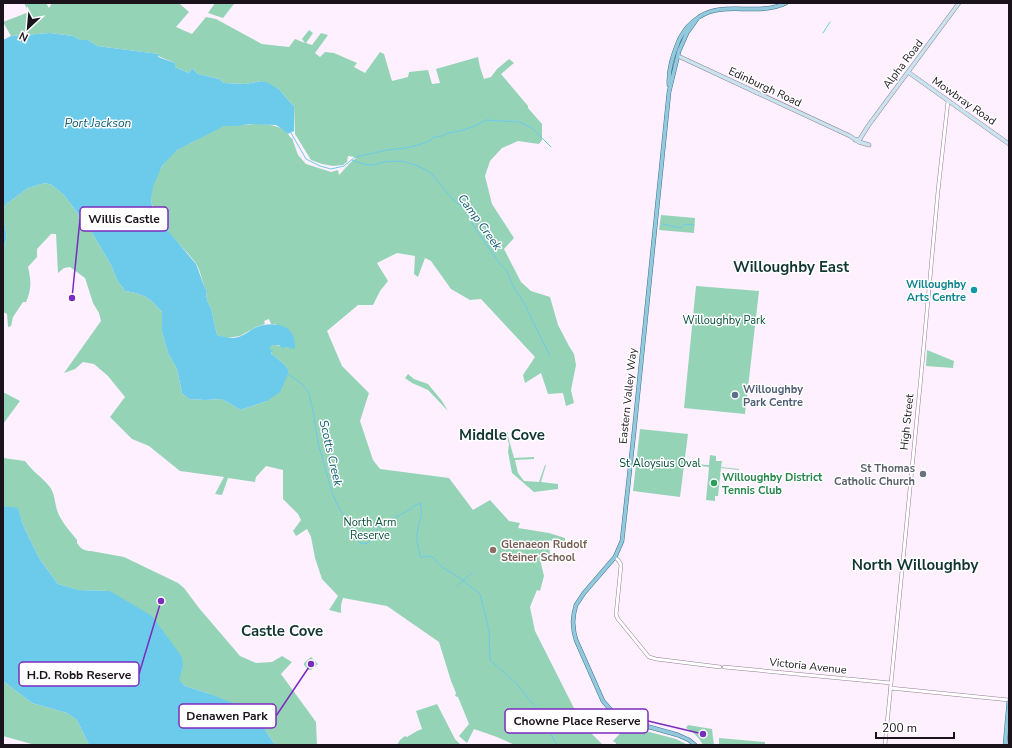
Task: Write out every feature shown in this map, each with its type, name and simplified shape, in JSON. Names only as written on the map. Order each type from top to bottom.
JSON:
[{"type":"main road","name":"Eastern Valley Way","points":[[670,88],[669,70],[673,54],[687,27],[697,18],[715,10],[767,9],[786,3]]},
{"type":"main road","name":"Alpha Road","points":[[854,138],[862,136],[959,3]]},
{"type":"main road","name":"Eastern Valley Way","points":[[695,745],[689,740],[678,735],[628,721],[610,710],[603,701],[578,644],[573,626],[576,605],[584,593],[615,556],[621,543],[670,88],[678,56],[685,38],[697,18]]},
{"type":"main road","name":"Edinburgh Road","points":[[678,56],[865,142],[862,140],[862,136]]},
{"type":"main road","name":"Mowbray Road","points":[[908,72],[1009,144]]},
{"type":"main road","points":[[854,138],[862,136]]},
{"type":"main road","points":[[1005,745],[1009,700]]},
{"type":"street","name":"Edinburgh Road","points":[[673,54],[678,56]]},
{"type":"street","name":"High Street","points":[[885,745],[948,101]]},
{"type":"street","name":"Victoria Avenue","points":[[615,556],[621,565],[616,615],[650,657],[720,667],[722,669],[724,667],[891,683]]},
{"type":"street","points":[[890,688],[1009,700]]},
{"type":"green space","name":"North Arm Reserve","points":[[24,3],[46,3],[49,8],[52,3],[180,4],[189,12],[176,27],[192,34],[206,17],[216,19],[262,44],[289,47],[295,39],[305,43],[302,39],[309,30],[313,33],[306,43],[312,45],[321,33],[328,35],[315,53],[320,57],[325,52],[334,53],[357,63],[354,67],[365,73],[380,52],[384,54],[392,81],[408,77],[409,72],[428,70],[432,84],[440,83],[436,69],[478,57],[484,79],[491,77],[497,69],[509,59],[514,63],[501,74],[542,124],[542,140],[539,144],[518,141],[502,148],[490,161],[485,176],[492,204],[514,238],[504,249],[521,282],[531,291],[550,297],[558,325],[574,354],[576,365],[571,390],[574,403],[566,406],[563,393],[548,394],[541,373],[525,383],[523,375],[535,357],[481,299],[470,300],[451,289],[431,261],[425,258],[418,277],[414,274],[415,256],[397,253],[377,263],[388,281],[380,291],[373,305],[358,305],[327,331],[342,366],[369,393],[360,421],[373,460],[380,469],[449,478],[473,510],[490,500],[509,521],[520,523],[518,528],[549,533],[565,538],[566,545],[549,540],[550,556],[539,555],[544,576],[540,591],[537,590],[530,607],[535,631],[582,724],[603,745],[515,745],[474,729],[467,743],[459,736],[469,724],[458,697],[455,696],[456,693],[439,642],[387,606],[343,598],[341,613],[329,610],[338,596],[322,579],[315,558],[311,537],[307,529],[296,536],[293,531],[301,520],[298,514],[283,499],[283,470],[266,466],[256,477],[255,482],[228,478],[222,495],[215,494],[224,477],[180,471],[149,446],[132,439],[110,417],[125,397],[108,376],[94,364],[83,362],[75,369],[64,373],[101,321],[99,313],[93,303],[85,278],[70,267],[64,268],[58,273],[56,234],[51,234],[37,249],[37,257],[28,267],[30,284],[28,297],[26,302],[23,302],[13,317],[11,326],[8,327],[7,314],[3,312],[3,248],[6,236],[3,215],[5,205],[28,188],[45,183],[52,185],[64,195],[91,231],[111,265],[117,280],[125,291],[137,293],[146,297],[162,312],[162,332],[168,353],[177,369],[182,393],[189,399],[221,399],[240,410],[267,401],[288,369],[272,354],[270,349],[270,346],[272,345],[288,347],[276,324],[271,324],[269,319],[264,321],[265,324],[240,336],[227,338],[217,335],[211,308],[207,300],[207,291],[200,271],[195,262],[161,223],[156,214],[152,205],[151,197],[153,184],[159,171],[172,154],[181,147],[223,126],[267,124],[281,128],[292,138],[298,155],[306,164],[331,172],[338,170],[339,175],[356,158],[348,156],[347,162],[343,165],[333,166],[311,160],[295,134],[294,106],[279,89],[262,81],[245,84],[224,83],[219,79],[198,74],[192,68],[189,73],[175,67],[175,63],[158,56],[159,54],[97,46],[88,40],[81,40],[73,36],[50,33],[11,36],[3,22],[29,12]]},
{"type":"green space","points":[[215,3],[234,4],[223,18],[208,13]]},
{"type":"green space","points":[[661,215],[695,218],[694,233],[659,230]]},
{"type":"green space","name":"Willoughby Park","points":[[696,286],[759,291],[745,414],[684,408]]},
{"type":"green space","points":[[927,350],[954,361],[953,368],[926,366]]},
{"type":"green space","points":[[408,374],[414,379],[428,384],[448,411],[428,390],[405,378]]},
{"type":"green space","points":[[3,392],[20,401],[3,424]]},
{"type":"green space","name":"St Aloysius Oval","points":[[640,429],[688,434],[680,497],[633,491]]},
{"type":"green space","points":[[507,432],[514,458],[534,457],[534,459],[515,460],[518,473],[524,481],[539,482],[546,465],[541,482],[558,484],[558,489],[534,492],[512,473],[508,452],[509,444],[506,435]]},
{"type":"green space","name":"Willoughby District Tennis Club","points":[[710,455],[716,456],[716,461],[722,461],[721,467],[739,469],[721,468],[718,496],[715,496],[715,501],[706,500],[709,467],[691,465],[709,465]]},
{"type":"green space","points":[[3,458],[25,461],[46,483],[53,492],[57,511],[81,548],[86,551],[124,557],[178,583],[184,588],[240,656],[256,663],[272,662],[282,656],[292,662],[281,674],[316,722],[317,745],[275,745],[262,725],[210,694],[185,686],[178,680],[183,667],[110,591],[77,590],[58,584],[39,558],[23,525],[18,509],[3,506]]},
{"type":"green space","points":[[311,657],[318,664],[309,670],[304,663]]},
{"type":"green space","points":[[3,681],[32,703],[67,713],[77,720],[89,745],[35,745],[3,736]]},
{"type":"green space","points":[[437,704],[455,739],[461,745],[397,745],[405,736],[407,737],[422,729],[416,711]]},
{"type":"green space","points":[[688,725],[712,729],[714,745],[703,745],[696,735],[686,728]]},
{"type":"green space","points":[[627,726],[676,739],[688,745],[616,745],[613,741]]},
{"type":"green space","points":[[719,738],[765,742],[765,745],[719,745]]},
{"type":"water","name":"Port Jackson","points":[[50,33],[73,36],[81,40],[88,40],[97,46],[159,54],[158,57],[175,63],[175,67],[189,73],[192,68],[198,74],[219,79],[224,83],[245,84],[262,81],[279,89],[294,106],[294,131],[288,134],[276,125],[250,124],[224,126],[177,150],[162,166],[154,184],[151,197],[152,206],[158,219],[196,264],[207,291],[207,300],[211,308],[217,335],[235,338],[257,327],[268,324],[279,325],[288,329],[292,333],[295,348],[282,348],[279,345],[273,345],[270,347],[273,351],[271,353],[288,369],[288,374],[280,392],[267,401],[240,410],[221,399],[189,399],[182,393],[177,369],[168,353],[162,332],[162,312],[146,297],[137,293],[125,291],[117,280],[111,265],[91,231],[64,195],[52,185],[45,183],[28,188],[5,205],[3,215],[3,40],[11,36]]},
{"type":"water","points":[[3,215],[6,239],[3,248]]},
{"type":"water","points":[[3,506],[18,508],[23,525],[39,558],[58,584],[78,590],[110,591],[152,616],[182,657],[183,667],[179,680],[185,686],[235,704],[262,725],[275,745],[89,745],[77,720],[67,713],[32,703],[3,681]]},
{"type":"waterway","points":[[823,33],[830,22]]},
{"type":"waterway","points":[[291,133],[306,159],[320,166],[331,169],[344,166],[355,157],[422,144],[434,137],[460,131],[475,126],[486,120],[519,122],[532,128],[551,147]]},
{"type":"waterway","name":"Camp Creek","points":[[352,160],[363,164],[374,165],[383,162],[401,161],[416,165],[431,173],[454,201],[469,215],[471,222],[481,237],[500,264],[507,271],[513,286],[524,303],[550,356]]},
{"type":"waterway","points":[[662,224],[681,228],[685,224],[694,225]]},
{"type":"waterway","name":"Scotts Creek","points":[[288,374],[301,383],[309,393],[318,443],[332,492],[357,540],[362,544],[368,543],[381,525],[420,503],[421,515],[417,537],[420,556],[434,558],[442,567],[460,578],[480,594],[489,630],[490,660],[515,682],[538,710],[558,745]]},
{"type":"waterway","name":"Scotts Creek","points":[[457,586],[472,573]]},
{"type":"place","name":"Willoughby Arts Centre","points":[[974,290]]},
{"type":"place","name":"Willis Castle","points":[[72,298]]},
{"type":"place","name":"Willoughby Park Centre","points":[[735,395]]},
{"type":"place","name":"St Thomas Catholic Church","points":[[923,474]]},
{"type":"place","name":"Willoughby District Tennis Club","points":[[714,483]]},
{"type":"place","name":"Glenaeon Rudolf Steiner School","points":[[493,550]]},
{"type":"place","name":"H.D. Robb Reserve","points":[[161,601]]},
{"type":"place","name":"Denawen Park","points":[[311,664]]},
{"type":"place","name":"Chowne Place Reserve","points":[[703,734]]},
{"type":"district","name":"Willoughby East","points":[[791,267]]},
{"type":"district","name":"Middle Cove","points":[[502,435]]},
{"type":"district","name":"North Willoughby","points":[[915,565]]},
{"type":"district","name":"Castle Cove","points":[[282,631]]}]
